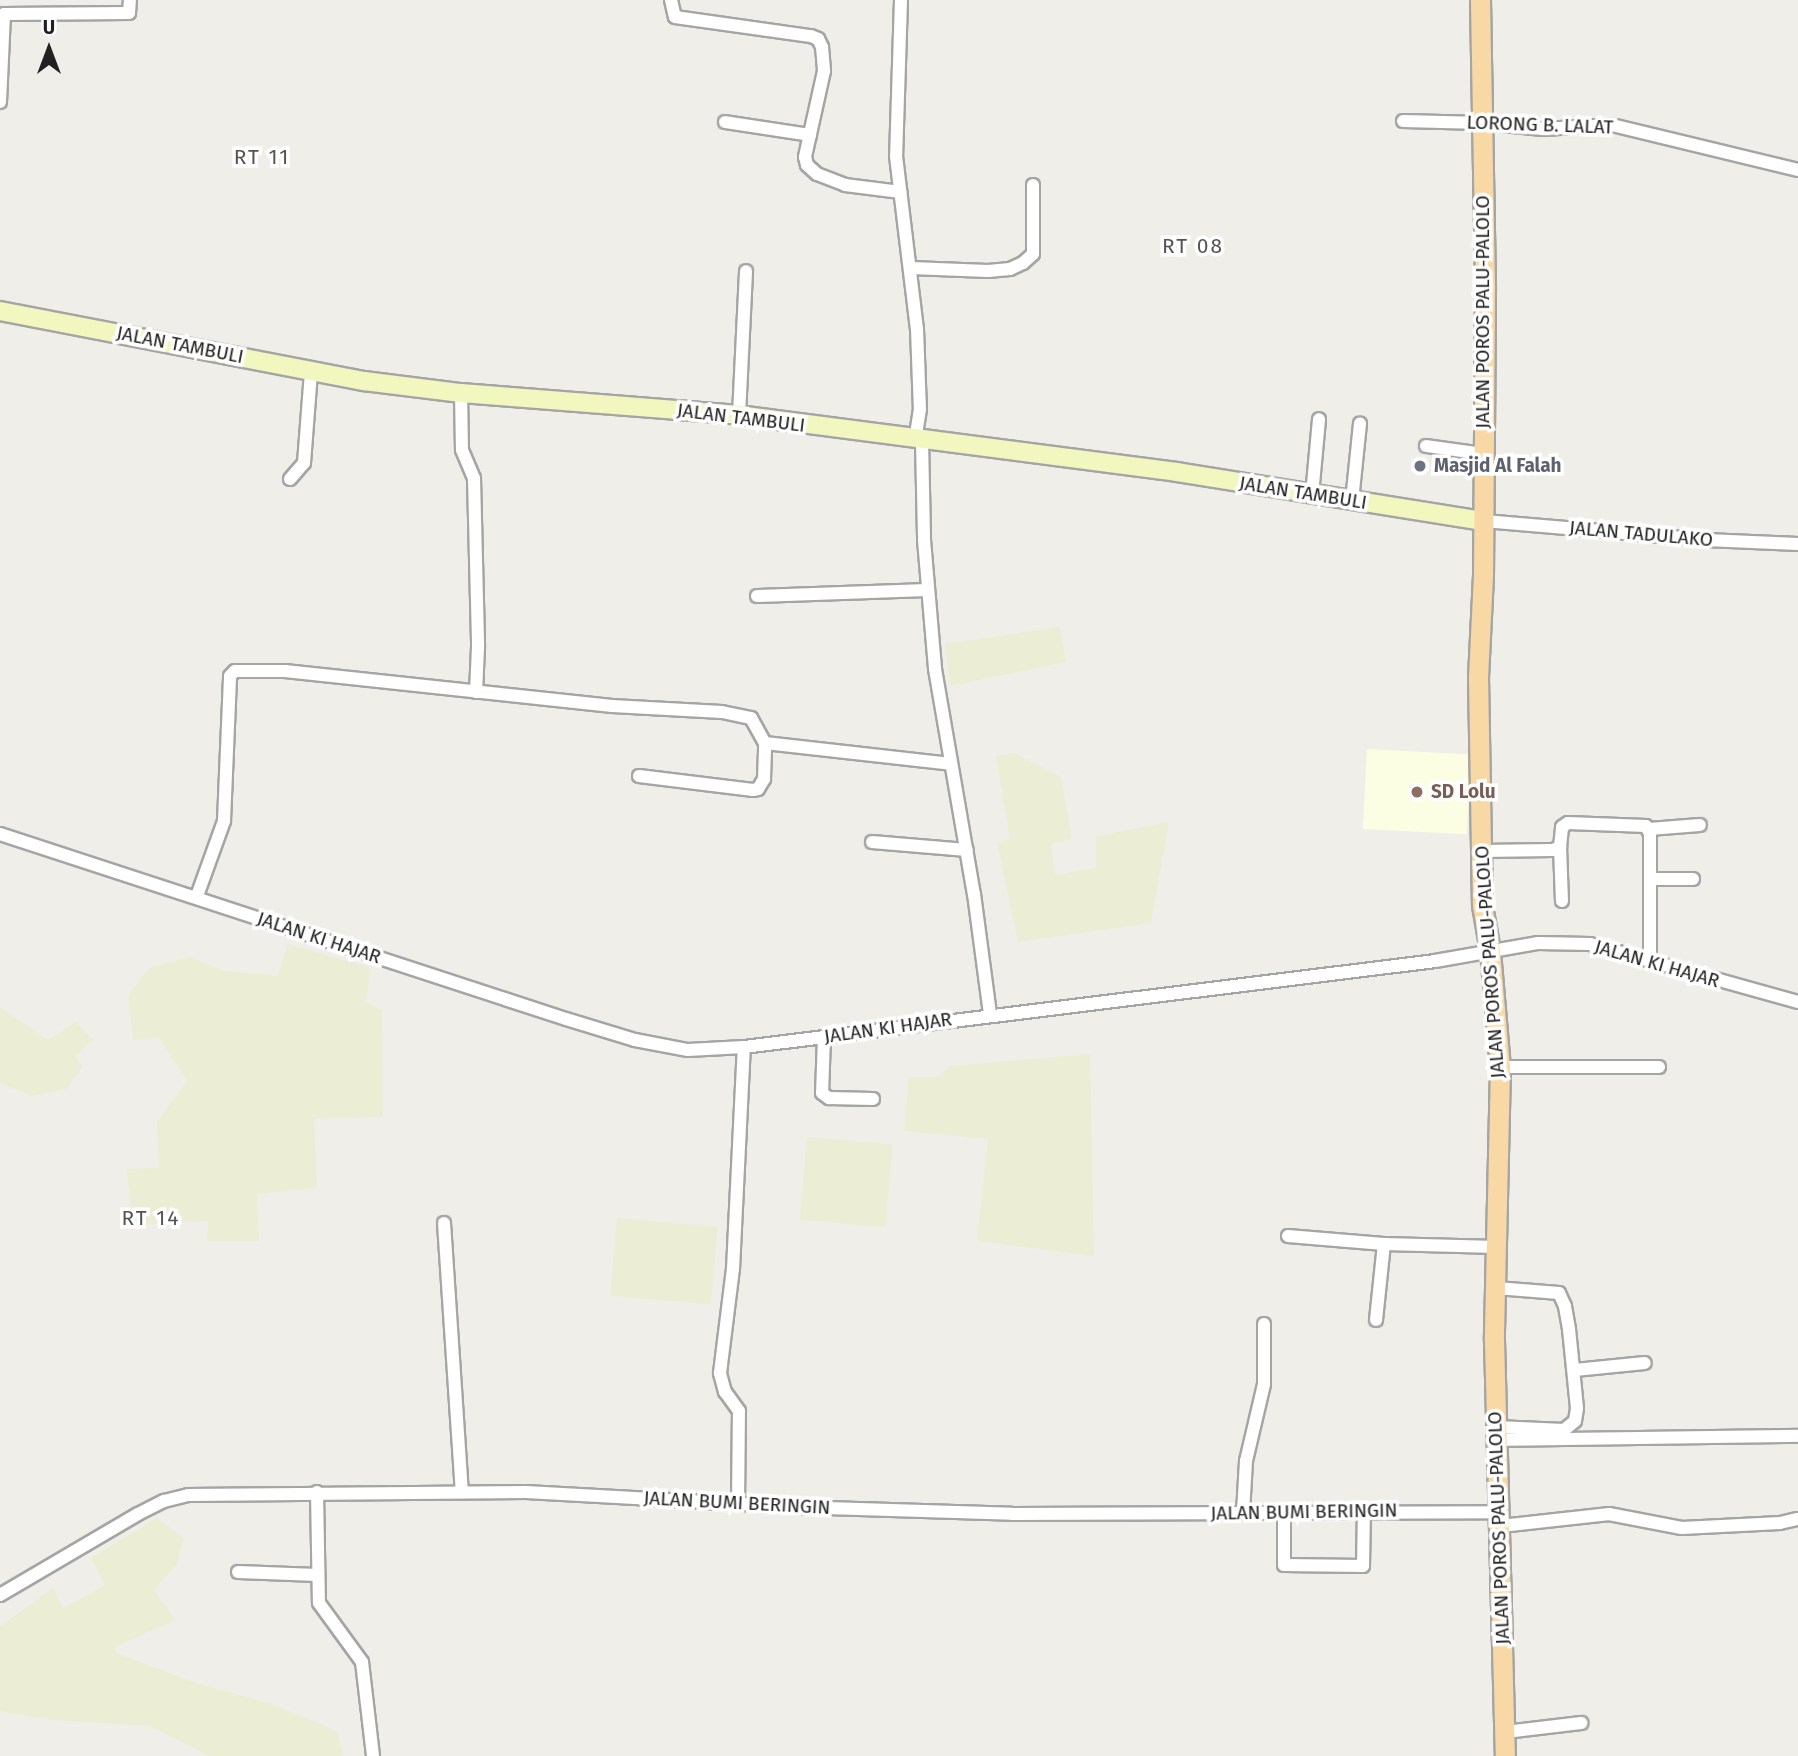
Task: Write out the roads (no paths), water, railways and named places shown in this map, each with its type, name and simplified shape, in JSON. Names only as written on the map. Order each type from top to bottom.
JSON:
[{"type":"main road","name":"JALAN POROS PALU-PALOLO","points":[[1480,0],[1484,454],[1478,677],[1482,905],[1490,951],[1500,1067],[1496,1288],[1497,1434],[1506,1756]]},
{"type":"street","points":[[0,102],[4,13],[129,13],[130,0]]},
{"type":"street","points":[[671,0],[675,17],[818,39],[822,47],[824,71],[806,157],[807,165],[817,174],[854,187],[901,192]]},
{"type":"street","points":[[901,0],[896,156],[911,268],[919,366],[919,440],[928,590],[935,669],[967,850],[990,1014]]},
{"type":"street","name":"LORONG B. LALAT","points":[[1403,121],[1482,123],[1543,129],[1612,125],[1798,170]]},
{"type":"street","points":[[725,122],[810,135]]},
{"type":"street","points":[[911,268],[988,271],[1010,269],[1023,263],[1033,254],[1033,185]]},
{"type":"street","points":[[739,415],[746,271]]},
{"type":"street","name":"JALAN TAMBULI","points":[[0,312],[312,372],[461,393],[739,415],[1177,471],[1483,521]]},
{"type":"street","points":[[290,479],[304,463],[312,372]]},
{"type":"street","points":[[461,393],[462,450],[474,478],[478,647],[476,692]]},
{"type":"street","points":[[1312,495],[1319,419]]},
{"type":"street","points":[[1352,501],[1360,423]]},
{"type":"street","points":[[1426,446],[1484,454]]},
{"type":"street","name":"JALAN TADULAKO","points":[[1483,521],[1706,540],[1798,544]]},
{"type":"street","points":[[757,596],[928,590]]},
{"type":"street","points":[[197,896],[218,846],[224,821],[231,672],[276,670],[476,692],[742,716],[755,721],[765,743],[764,779],[758,789],[639,776]]},
{"type":"street","points":[[765,743],[951,764]]},
{"type":"street","points":[[1562,901],[1560,848],[1562,830],[1566,823],[1640,824],[1649,829],[1700,825]]},
{"type":"street","points":[[1649,829],[1650,961]]},
{"type":"street","name":"JALAN KI HAJAR","points":[[0,834],[635,1040],[688,1050],[744,1047],[990,1014],[1436,961],[1538,943],[1585,944],[1798,1002]]},
{"type":"street","points":[[872,842],[967,850]]},
{"type":"street","points":[[1481,851],[1550,851],[1560,848]]},
{"type":"street","points":[[1651,878],[1693,879]]},
{"type":"street","points":[[824,1037],[822,1094],[829,1097],[873,1099]]},
{"type":"street","points":[[738,1504],[739,1410],[724,1392],[720,1373],[733,1269],[744,1047]]},
{"type":"street","points":[[1500,1067],[1659,1067]]},
{"type":"street","points":[[444,1223],[462,1491]]},
{"type":"street","points":[[1288,1236],[1384,1244],[1497,1247]]},
{"type":"street","points":[[1376,1320],[1384,1244]]},
{"type":"street","points":[[1496,1288],[1559,1293],[1565,1306],[1575,1370],[1576,1416],[1568,1429],[1497,1434]]},
{"type":"street","points":[[1243,1513],[1247,1461],[1264,1384],[1264,1325]]},
{"type":"street","points":[[1575,1370],[1645,1363]]},
{"type":"street","points":[[1497,1434],[1798,1436]]},
{"type":"street","name":"JALAN BUMI BERINGIN","points":[[0,1595],[164,1500],[188,1496],[462,1491],[989,1513],[1364,1511],[1500,1519],[1609,1514],[1682,1528],[1780,1523],[1798,1519]]},
{"type":"street","points":[[317,1492],[319,1603],[362,1662],[373,1756]]},
{"type":"street","points":[[1284,1513],[1284,1564],[1363,1566],[1364,1511]]},
{"type":"street","points":[[238,1572],[318,1575]]},
{"type":"street","points":[[1505,1731],[1580,1723]]},
{"type":"place","name":"Masjid Al Falah","points":[[1420,466]]},
{"type":"place","name":"SD Lolu","points":[[1417,792]]},
{"type":"district","name":"RT 11","points":[[262,157]]},
{"type":"district","name":"RT 08","points":[[1193,246]]},
{"type":"district","name":"RT 14","points":[[151,1218]]}]
